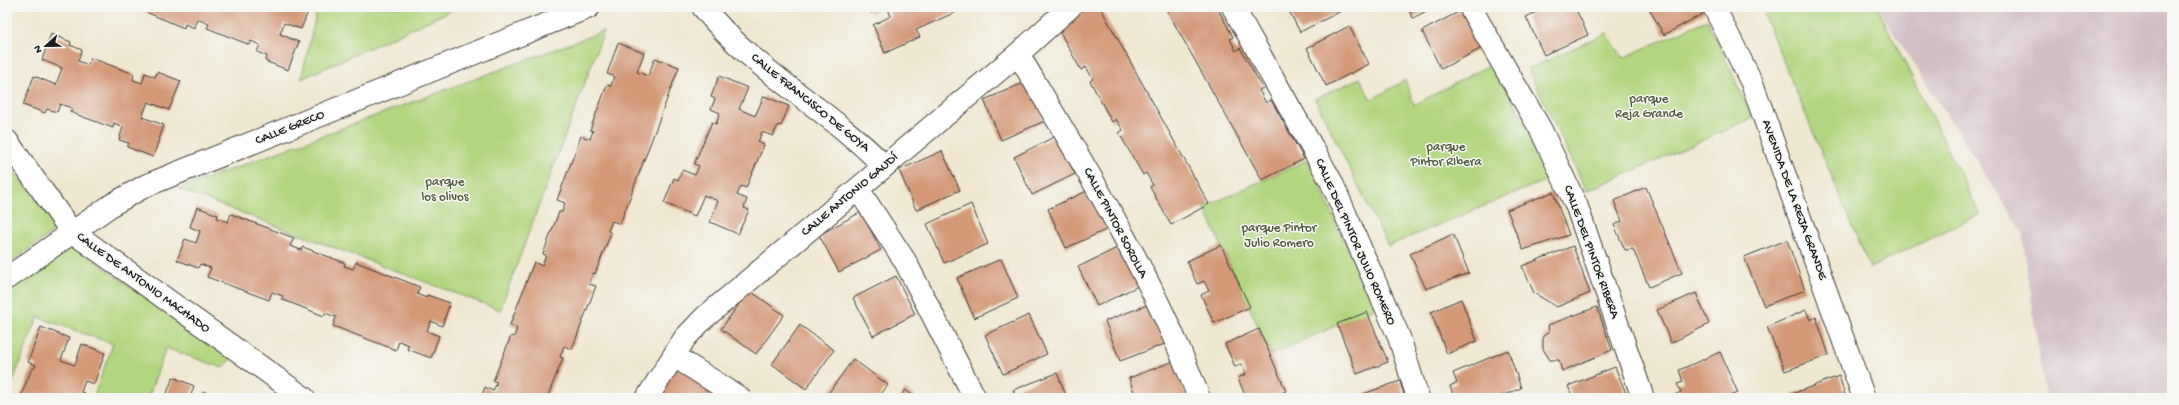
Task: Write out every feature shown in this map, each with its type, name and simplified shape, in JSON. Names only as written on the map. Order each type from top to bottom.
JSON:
[{"type":"street","name":"CALLE GRECO","points":[[7,278],[72,231],[113,204],[145,186],[589,7]]},
{"type":"street","name":"CALLE FRANCISCO DE GOYA","points":[[703,7],[717,24],[781,82],[858,141],[884,166]]},
{"type":"street","name":"CALLE ANTONIO GAUDÍ","points":[[647,398],[685,338],[704,318],[1018,54],[1070,7]]},
{"type":"street","name":"CALLE DEL PINTOR JULIO ROMERO","points":[[1233,7],[1331,181],[1399,337],[1418,398]]},
{"type":"street","name":"CALLE DEL PINTOR RIBERA","points":[[1470,7],[1542,130],[1577,207],[1643,398]]},
{"type":"street","name":"AVENIDA DE LA REJA GRANDE","points":[[1714,7],[1752,83],[1864,398]]},
{"type":"street","name":"CALLE PINTOR SOROLLA","points":[[1018,54],[1100,191],[1180,346],[1199,398]]},
{"type":"street","name":"CALLE DE ANTONIO MACHADO","points":[[7,141],[72,231],[304,398]]},
{"type":"street","points":[[858,189],[905,261],[975,398]]},
{"type":"street","points":[[674,356],[740,398]]},
{"type":"shaded area","points":[[1877,7],[2172,7],[2172,398],[2045,398],[2022,231]]},
{"type":"green space","points":[[318,7],[459,7],[301,79]]},
{"type":"green space","points":[[1784,7],[1877,7],[1980,214],[1870,268],[1764,15]]},
{"type":"green space","name":"parque Reja Grande","points":[[1707,20],[1753,118],[1587,191],[1528,69],[1607,33],[1623,58]]},
{"type":"green space","name":"parque los olivos","points":[[604,31],[500,310],[178,189]]},
{"type":"green space","name":"parque Pintor RIbera","points":[[1493,63],[1554,177],[1388,246],[1315,99],[1360,78],[1371,100],[1405,80],[1414,105]]},
{"type":"green space","name":"parque Pintor Julio Romero","points":[[1308,160],[1375,308],[1271,355],[1204,207]]},
{"type":"green space","points":[[7,162],[59,228],[7,264]]},
{"type":"green space","points":[[70,243],[231,359],[223,368],[166,348],[148,398],[93,398],[113,344],[38,317],[7,396],[7,289]]},
{"type":"building","points":[[143,7],[310,7],[301,29],[284,23],[280,34],[299,42],[288,70],[265,61],[267,56],[257,52],[260,45],[251,41],[250,45],[207,28],[209,24],[197,19],[194,28],[185,24],[184,28],[141,10]]},
{"type":"building","points":[[868,7],[884,7],[871,13]]},
{"type":"building","points":[[887,7],[967,7],[916,30],[920,37],[885,53],[873,25],[891,16]]},
{"type":"building","points":[[1088,7],[1100,7],[1209,204],[1171,225],[1150,187],[1153,185],[1146,173],[1143,175],[1119,133],[1123,130],[1116,119],[1112,122],[1090,81],[1093,79],[1086,67],[1081,70],[1056,25]]},
{"type":"building","points":[[1165,7],[1217,7],[1233,37],[1230,39],[1236,51],[1240,48],[1263,88],[1259,90],[1266,103],[1271,100],[1304,159],[1262,180]]},
{"type":"building","points":[[1287,7],[1341,7],[1343,10],[1300,32]]},
{"type":"building","points":[[1407,7],[1434,7],[1413,18]]},
{"type":"building","points":[[1547,7],[1575,7],[1588,35],[1544,55],[1526,17]]},
{"type":"building","points":[[1648,7],[1703,7],[1706,12],[1664,35]]},
{"type":"building","points":[[1464,9],[1484,47],[1441,69],[1422,31]]},
{"type":"building","points":[[1349,26],[1369,64],[1326,86],[1307,48]]},
{"type":"building","points":[[51,34],[71,42],[70,45],[82,50],[78,61],[88,65],[91,58],[134,74],[133,80],[142,83],[145,73],[155,77],[157,72],[181,81],[169,110],[148,102],[142,117],[164,125],[153,157],[127,147],[129,143],[119,140],[123,127],[114,123],[113,128],[70,112],[72,108],[60,104],[57,112],[47,109],[45,113],[23,105],[34,76],[56,85],[62,68],[42,60]]},
{"type":"building","points":[[618,43],[644,53],[637,72],[648,76],[655,58],[679,67],[620,224],[612,221],[608,231],[611,233],[595,274],[593,273],[589,284],[596,286],[572,349],[564,346],[560,357],[563,358],[547,398],[481,398],[485,387],[493,391],[497,382],[493,381],[511,336],[514,337],[517,328],[510,325],[534,262],[542,266],[546,255],[543,254],[559,212],[562,212],[565,203],[557,200],[581,136],[590,139],[593,131],[590,130],[607,85],[611,86],[614,76],[607,74]]},
{"type":"building","points":[[719,76],[748,88],[739,109],[755,116],[764,96],[789,106],[781,126],[778,125],[773,136],[762,132],[758,142],[764,145],[746,188],[741,186],[737,195],[747,199],[744,208],[749,210],[738,234],[710,222],[718,201],[704,195],[695,216],[664,203],[674,178],[678,180],[682,170],[695,175],[699,166],[694,164],[712,122],[716,124],[720,113],[711,109],[715,99],[711,97]]},
{"type":"building","points":[[1028,81],[1045,121],[1001,140],[984,100]]},
{"type":"building","points":[[1056,136],[1075,174],[1032,195],[1014,157]]},
{"type":"building","points":[[942,151],[960,190],[916,210],[899,170]]},
{"type":"building","points":[[1646,187],[1682,273],[1649,287],[1633,249],[1625,250],[1614,225],[1622,221],[1614,201]]},
{"type":"building","points":[[1091,189],[1110,228],[1066,248],[1048,209]]},
{"type":"building","points":[[1553,192],[1569,235],[1523,250],[1507,210]]},
{"type":"building","points":[[971,204],[988,244],[944,263],[927,224]]},
{"type":"building","points":[[197,207],[218,215],[217,218],[228,222],[231,214],[294,238],[290,246],[301,250],[303,247],[345,263],[344,266],[353,269],[356,262],[420,287],[417,294],[426,298],[427,295],[450,303],[442,326],[431,321],[427,331],[439,336],[431,358],[407,349],[409,345],[399,341],[396,350],[333,326],[336,317],[325,313],[324,316],[281,299],[283,296],[272,292],[269,300],[207,277],[211,268],[200,264],[198,268],[177,260],[185,239],[196,243],[200,231],[190,227]]},
{"type":"building","points":[[861,212],[881,250],[839,272],[819,235]]},
{"type":"building","points":[[1453,234],[1469,273],[1426,289],[1410,254]]},
{"type":"building","points":[[1787,240],[1805,290],[1764,306],[1744,257]]},
{"type":"building","points":[[1221,245],[1250,307],[1214,323],[1201,295],[1209,291],[1204,281],[1197,284],[1187,261]]},
{"type":"building","points":[[1121,246],[1140,285],[1097,306],[1078,267]]},
{"type":"building","points":[[1573,246],[1590,293],[1557,307],[1534,293],[1522,266]]},
{"type":"building","points":[[1001,259],[1018,298],[974,318],[957,278]]},
{"type":"building","points":[[896,276],[915,314],[873,336],[853,298]]},
{"type":"building","points":[[749,290],[784,315],[756,354],[721,329]]},
{"type":"building","points":[[1696,293],[1709,324],[1671,343],[1657,310]]},
{"type":"building","points":[[1461,299],[1477,341],[1447,354],[1431,312]]},
{"type":"building","points":[[1150,304],[1165,344],[1120,361],[1105,321]]},
{"type":"building","points":[[1597,307],[1612,350],[1562,371],[1559,360],[1550,360],[1543,349],[1543,336],[1549,332],[1548,325]]},
{"type":"building","points":[[1806,310],[1810,320],[1816,317],[1829,355],[1785,371],[1767,327]]},
{"type":"building","points":[[1367,312],[1388,362],[1357,374],[1337,324]]},
{"type":"building","points":[[1029,315],[1047,354],[1003,374],[985,335]]},
{"type":"building","points":[[800,325],[834,350],[806,389],[772,364]]},
{"type":"building","points":[[41,327],[69,338],[61,360],[75,365],[82,344],[105,353],[94,384],[85,381],[81,392],[84,393],[82,398],[20,398],[32,368],[34,369],[36,365],[28,362]]},
{"type":"building","points":[[1259,329],[1286,391],[1270,398],[1246,398],[1238,378],[1246,374],[1242,364],[1235,367],[1225,344]]},
{"type":"building","points":[[1508,350],[1521,388],[1497,398],[1463,398],[1463,396],[1454,398],[1450,386],[1457,383],[1453,373]]},
{"type":"building","points":[[1720,352],[1738,393],[1726,398],[1673,398],[1672,396],[1681,392],[1677,384],[1683,382],[1679,370]]},
{"type":"building","points":[[853,359],[888,385],[878,398],[825,398]]},
{"type":"building","points":[[1174,361],[1187,398],[1136,398],[1129,378]]},
{"type":"building","points":[[677,366],[725,398],[656,398]]},
{"type":"building","points":[[1615,367],[1628,398],[1573,398],[1568,386]]},
{"type":"building","points":[[1057,373],[1067,398],[1016,398],[1013,390]]},
{"type":"building","points":[[1839,376],[1846,398],[1794,398],[1792,394]]},
{"type":"building","points":[[173,377],[194,386],[190,398],[165,398]]},
{"type":"building","points":[[1400,381],[1405,398],[1364,398],[1363,394]]},
{"type":"building","points":[[905,390],[917,398],[899,398]]},
{"type":"building","points":[[204,392],[219,398],[202,398]]}]
